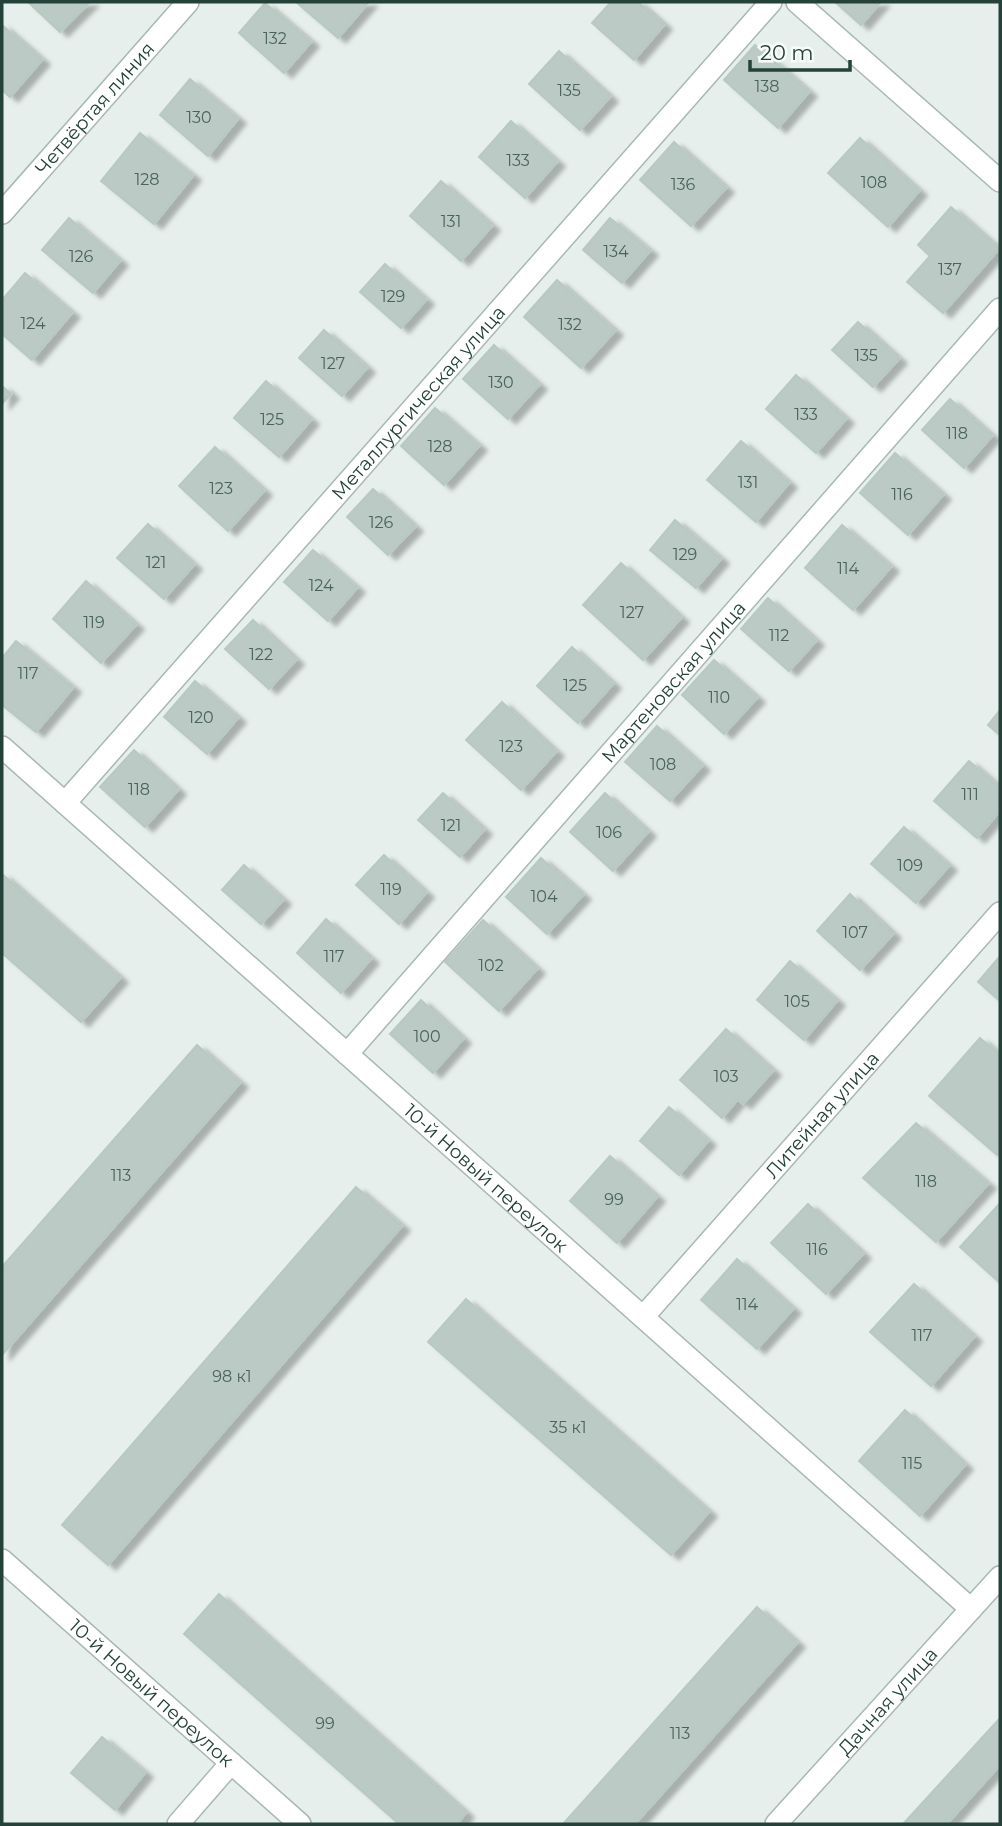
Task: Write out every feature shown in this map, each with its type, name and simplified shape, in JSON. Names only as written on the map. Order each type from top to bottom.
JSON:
[{"type":"street","name":"Четвёртая линия","points":[[2,213],[188,2]]},
{"type":"street","name":"Металлургическая улица","points":[[65,803],[771,2]]},
{"type":"street","points":[[797,2],[1000,181]]},
{"type":"street","name":"Мартеновская улица","points":[[347,1054],[1000,309]]},
{"type":"street","name":"10-й Новый переулок","points":[[2,747],[971,1609]]},
{"type":"street","name":"Литейная улица","points":[[643,1317],[1000,913]]},
{"type":"street","name":"10-й Новый переулок","points":[[2,1560],[300,1824]]},
{"type":"street","name":"Дачная улица","points":[[776,1824],[1000,1577]]},
{"type":"street","points":[[178,1824],[231,1763]]},
{"type":"building","points":[[28,2],[90,2],[60,32]]},
{"type":"building","points":[[296,2],[369,2],[338,38]]},
{"type":"building","points":[[611,2],[638,2],[664,25],[634,60],[592,23]]},
{"type":"building","points":[[835,2],[881,2],[861,25]]},
{"type":"building","points":[[265,3],[311,42],[284,73],[239,33]]},
{"type":"building","points":[[2,25],[42,60],[10,97],[2,90]]},
{"type":"building","points":[[755,45],[809,92],[778,128],[724,80]]},
{"type":"building","points":[[559,51],[610,97],[580,130],[529,84]]},
{"type":"building","points":[[190,79],[238,119],[208,156],[160,115]]},
{"type":"building","points":[[511,121],[557,162],[525,198],[479,157]]},
{"type":"building","points":[[140,133],[193,176],[154,224],[101,181]]},
{"type":"building","points":[[860,138],[919,191],[888,227],[828,173]]},
{"type":"building","points":[[674,142],[726,188],[691,226],[640,180]]},
{"type":"building","points":[[441,181],[492,226],[461,261],[410,216]]},
{"type":"building","points":[[951,207],[999,249],[943,313],[907,282],[930,256],[918,245]]},
{"type":"building","points":[[69,218],[120,261],[93,293],[42,250]]},
{"type":"building","points":[[610,218],[650,251],[622,283],[583,250]]},
{"type":"building","points":[[385,264],[426,300],[401,328],[360,292]]},
{"type":"building","points":[[25,273],[72,313],[32,360],[2,334],[2,300]]},
{"type":"building","points":[[557,280],[615,331],[581,368],[524,317]]},
{"type":"building","points":[[858,322],[899,359],[873,387],[832,350]]},
{"type":"building","points":[[324,330],[367,368],[342,396],[299,358]]},
{"type":"building","points":[[494,345],[539,385],[508,419],[463,379]]},
{"type":"building","points":[[796,375],[846,419],[816,453],[766,409]]},
{"type":"building","points":[[266,381],[311,420],[279,457],[234,418]]},
{"type":"building","points":[[2,386],[11,394],[2,404]]},
{"type":"building","points":[[950,399],[992,436],[964,468],[922,430]]},
{"type":"building","points":[[435,408],[479,446],[444,485],[401,446]]},
{"type":"building","points":[[741,441],[789,483],[756,522],[707,480]]},
{"type":"building","points":[[215,447],[264,491],[228,531],[179,486]]},
{"type":"building","points":[[895,453],[943,495],[908,535],[860,493]]},
{"type":"building","points":[[373,489],[415,527],[388,555],[347,517]]},
{"type":"building","points":[[675,520],[721,559],[696,588],[650,550]]},
{"type":"building","points":[[148,524],[194,565],[164,599],[117,558]]},
{"type":"building","points":[[842,525],[891,567],[853,610],[805,568]]},
{"type":"building","points":[[313,550],[357,588],[328,621],[284,582]]},
{"type":"building","points":[[621,563],[681,618],[643,660],[583,605]]},
{"type":"building","points":[[86,581],[136,625],[101,663],[53,619]]},
{"type":"building","points":[[768,598],[816,641],[789,671],[741,629]]},
{"type":"building","points":[[253,620],[296,660],[269,689],[225,649]]},
{"type":"building","points":[[16,641],[73,688],[36,732],[2,705],[2,658]]},
{"type":"building","points":[[572,647],[613,684],[578,723],[537,686]]},
{"type":"building","points":[[714,660],[757,698],[724,734],[682,695]]},
{"type":"building","points":[[195,681],[238,718],[207,754],[164,717]]},
{"type":"building","points":[[502,702],[556,752],[521,790],[466,740]]},
{"type":"building","points":[[1000,710],[1000,735],[988,725]]},
{"type":"building","points":[[657,726],[702,766],[670,801],[625,762]]},
{"type":"building","points":[[134,750],[178,790],[145,827],[100,787]]},
{"type":"building","points":[[969,761],[1000,788],[1000,811],[977,838],[934,801]]},
{"type":"building","points":[[443,793],[484,830],[460,857],[418,820]]},
{"type":"building","points":[[605,793],[648,832],[613,871],[570,832]]},
{"type":"building","points":[[904,827],[949,866],[916,903],[871,864]]},
{"type":"building","points":[[384,855],[426,893],[399,924],[356,885]]},
{"type":"building","points":[[541,858],[583,895],[547,934],[506,897]]},
{"type":"building","points":[[244,865],[283,900],[261,924],[222,890]]},
{"type":"building","points":[[2,874],[120,978],[81,1022],[2,953]]},
{"type":"building","points":[[850,894],[893,934],[860,970],[817,931]]},
{"type":"building","points":[[326,919],[371,959],[341,993],[297,953]]},
{"type":"building","points":[[483,920],[537,969],[499,1011],[445,962]]},
{"type":"building","points":[[1000,956],[1000,1001],[978,982]]},
{"type":"building","points":[[790,961],[837,1001],[804,1040],[757,1000]]},
{"type":"building","points":[[421,1000],[463,1039],[433,1073],[390,1034]]},
{"type":"building","points":[[726,1029],[773,1071],[743,1104],[738,1099],[722,1118],[680,1080]]},
{"type":"building","points":[[980,1038],[1000,1055],[1000,1152],[997,1155],[929,1096]]},
{"type":"building","points":[[197,1045],[240,1083],[2,1355],[2,1267]]},
{"type":"building","points":[[669,1107],[708,1141],[679,1175],[640,1141]]},
{"type":"building","points":[[916,1123],[988,1184],[936,1242],[863,1178]]},
{"type":"building","points":[[610,1156],[657,1197],[617,1243],[570,1201]]},
{"type":"building","points":[[356,1187],[402,1226],[108,1565],[62,1525]]},
{"type":"building","points":[[1000,1203],[1000,1283],[960,1247]]},
{"type":"building","points":[[808,1204],[863,1254],[826,1294],[771,1243]]},
{"type":"building","points":[[737,1259],[793,1309],[757,1349],[701,1300]]},
{"type":"building","points":[[914,1284],[974,1337],[931,1386],[870,1332]]},
{"type":"building","points":[[466,1299],[709,1512],[671,1555],[428,1342]]},
{"type":"building","points":[[905,1410],[965,1465],[920,1516],[859,1461]]},
{"type":"building","points":[[219,1594],[466,1813],[457,1824],[399,1824],[184,1634]]},
{"type":"building","points":[[757,1607],[797,1643],[635,1824],[563,1824]]},
{"type":"building","points":[[1000,1718],[1000,1765],[947,1824],[903,1824]]},
{"type":"building","points":[[102,1737],[145,1773],[115,1810],[71,1773]]}]
